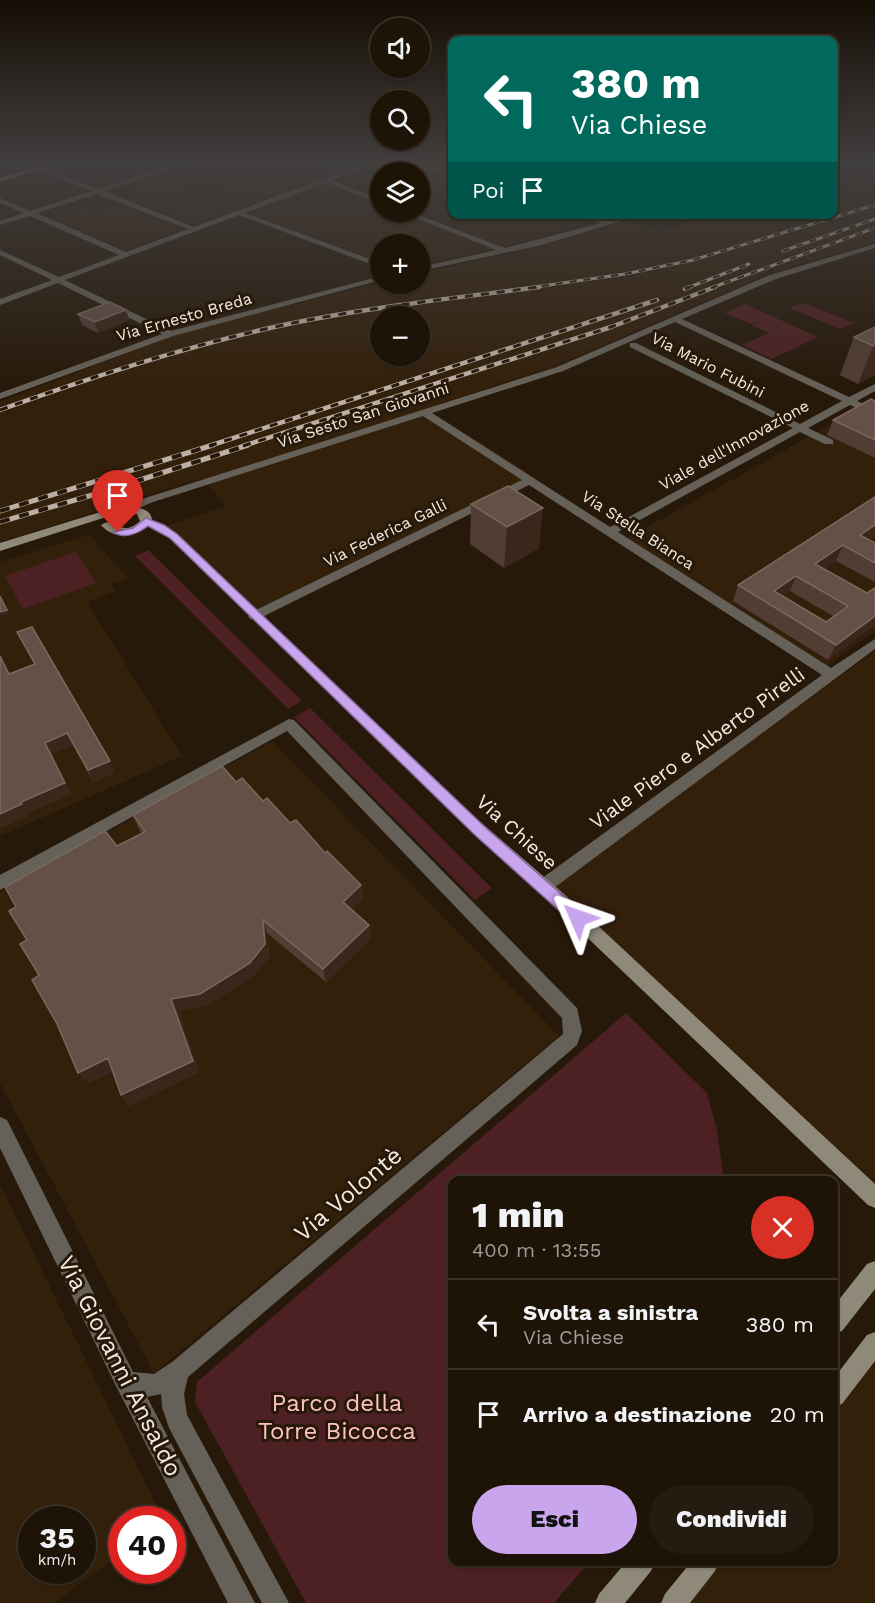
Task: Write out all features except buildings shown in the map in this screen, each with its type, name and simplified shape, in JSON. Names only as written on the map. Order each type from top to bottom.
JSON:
[{"type":"street","points":[[84,237],[125,255]]},
{"type":"street","points":[[0,302],[174,237]]},
{"type":"street","points":[[302,237],[370,262]]},
{"type":"street","points":[[469,237],[506,251]]},
{"type":"street","points":[[430,267],[561,237]]},
{"type":"street","name":"Via Sesto San Giovanni","points":[[680,321],[782,274],[875,246]]},
{"type":"street","name":"Via Sesto San Giovanni","points":[[0,548],[97,516],[128,510],[141,503],[426,413],[577,362],[611,354],[633,341],[785,279],[875,251]]},
{"type":"street","points":[[0,252],[170,334]]},
{"type":"street","name":"Via Ernesto Breda","points":[[0,396],[170,334],[370,281]]},
{"type":"street","points":[[680,321],[875,414]]},
{"type":"street","name":"Via Mario Fubini","points":[[633,341],[829,442]]},
{"type":"street","name":"Viale dell'Innovazione","points":[[614,535],[806,431],[855,403],[875,387]]},
{"type":"street","name":"Viale dell'Innovazione","points":[[855,403],[875,396]]},
{"type":"street","name":"Via Stella Bianca","points":[[426,413],[832,675]]},
{"type":"street","name":"Via Federica Galli","points":[[254,616],[530,480]]},
{"type":"street","points":[[143,522],[158,498]]},
{"type":"street","name":"Via Sesto San Giovanni","points":[[128,510],[143,522]]},
{"type":"street","points":[[107,525],[108,520],[114,514]]},
{"type":"street","name":"Via Chiese","points":[[107,525],[111,530],[118,532],[143,522],[153,533],[183,548],[481,832],[544,886],[875,1198]]},
{"type":"street","name":"Via Sesto San Giovanni","points":[[75,524],[107,525]]},
{"type":"street","name":"Viale Piero e Alberto Pirelli","points":[[544,886],[875,643]]},
{"type":"street","name":"Via Volontè","points":[[0,883],[289,724],[571,1014],[573,1031],[571,1039],[180,1369],[164,1381],[151,1386],[138,1386],[125,1380]]},
{"type":"street","name":"Via Giovanni Ansaldo","points":[[0,1127],[125,1380],[242,1603]]},
{"type":"street","points":[[838,1318],[875,1272]]},
{"type":"street","points":[[838,1391],[875,1343]]},
{"type":"street","name":"Via Giovanni Ansaldo","points":[[180,1369],[171,1394],[177,1420],[276,1603]]},
{"type":"street","points":[[608,1603],[639,1566]]},
{"type":"street","points":[[674,1603],[703,1566]]},
{"type":"shaded area","points":[[96,237],[162,237],[126,250]]},
{"type":"shaded area","points":[[313,237],[370,237],[370,258]]},
{"type":"shaded area","points":[[430,237],[541,237],[501,248],[430,262]]},
{"type":"shaded area","points":[[573,237],[875,237],[875,241],[773,272],[555,366],[425,408],[537,478],[261,616],[165,526],[226,506],[202,478],[0,542],[0,402],[174,335],[370,285],[370,294],[430,294],[430,272]]},
{"type":"shaded area","points":[[861,408],[875,415],[875,631],[827,666],[629,539],[629,537]]},
{"type":"shaded area","points":[[89,535],[128,578],[111,584],[116,591],[87,602],[182,756],[0,836],[0,562]]},
{"type":"shaded area","points":[[875,651],[875,1191],[551,886]]},
{"type":"shaded area","points":[[272,741],[559,1036],[154,1373],[0,1083],[0,892]]},
{"type":"shaded area","points":[[0,1184],[157,1506],[108,1506],[108,1563],[96,1572],[96,1506],[18,1506],[18,1584],[79,1584],[54,1603],[0,1603]]},
{"type":"shaded area","points":[[875,1353],[875,1603],[678,1603],[708,1566],[838,1566],[838,1400]]},
{"type":"green space","points":[[804,303],[853,323],[841,329],[789,308]]},
{"type":"green space","points":[[745,304],[818,337],[772,359],[742,345],[769,333],[752,325],[760,321],[751,324],[725,313]]},
{"type":"green space","points":[[148,550],[302,701],[288,709],[135,556]]},
{"type":"green space","points":[[76,552],[96,583],[23,609],[5,576]]},
{"type":"green space","points":[[310,708],[492,888],[475,900],[294,717]]},
{"type":"green space","name":"Parco della Torre Bicocca","points":[[626,1013],[707,1093],[717,1131],[723,1176],[448,1176],[448,1566],[586,1566],[554,1603],[306,1603],[195,1402],[197,1382]]},
{"type":"railway","points":[[528,288],[625,274],[693,260],[770,237]]},
{"type":"railway","points":[[783,251],[824,237]]},
{"type":"railway","points":[[711,288],[851,237]]},
{"type":"railway","points":[[687,288],[749,264]]},
{"type":"railway","points":[[0,410],[142,362],[251,332],[413,303],[539,287]]},
{"type":"railway","points":[[685,289],[690,287]]},
{"type":"railway","points":[[243,446],[611,327],[715,287]]},
{"type":"railway","points":[[209,446],[657,300]]},
{"type":"railway","points":[[0,511],[213,445]]},
{"type":"railway","points":[[0,522],[106,491],[248,445]]},
{"type":"route","points":[[118,532],[136,530],[146,521],[161,527],[177,539],[183,548],[481,832],[578,918]]}]
